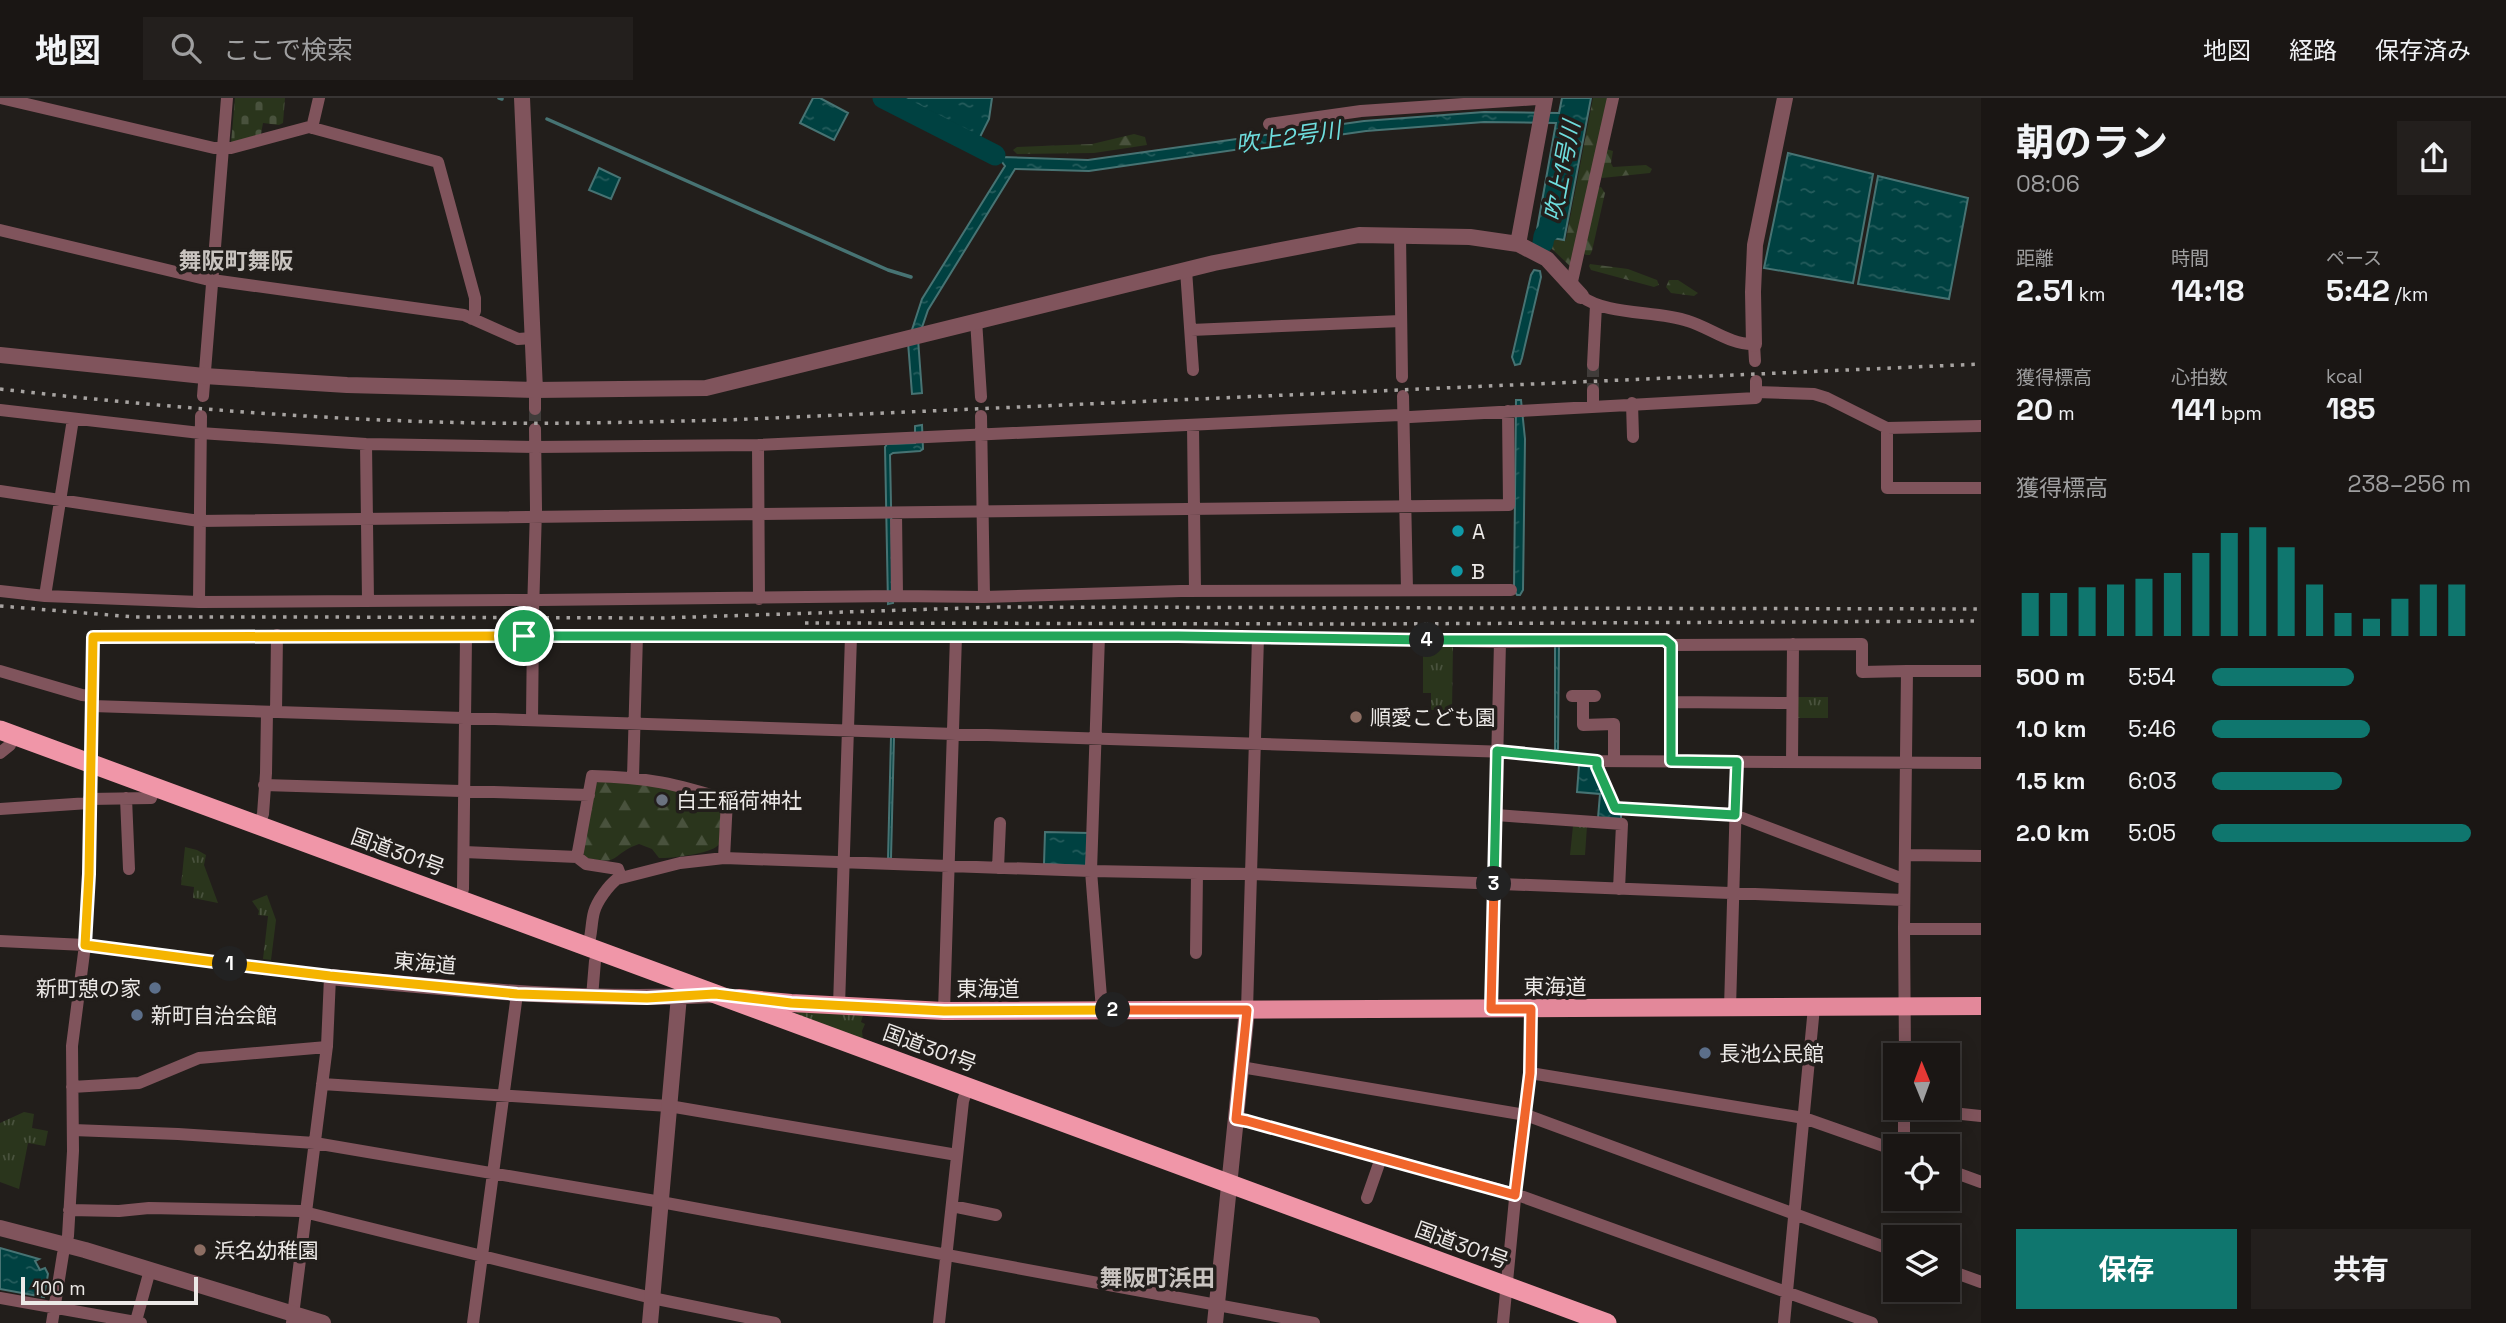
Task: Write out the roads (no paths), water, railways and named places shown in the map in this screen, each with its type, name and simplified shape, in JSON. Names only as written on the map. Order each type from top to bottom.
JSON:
[{"type":"highway","name":"国道301号","points":[[7,733],[460,899],[682,990],[715,994],[1607,1323]]},
{"type":"main road","name":"東海道","points":[[715,994],[769,1002],[944,1011],[1981,1006]]},
{"type":"street","points":[[1,98],[214,148],[231,148],[312,128],[439,162],[475,298],[472,319]]},
{"type":"street","points":[[203,396],[227,98]]},
{"type":"street","points":[[312,128],[319,98]]},
{"type":"street","points":[[522,98],[535,409]]},
{"type":"street","points":[[1576,291],[1613,98]]},
{"type":"street","points":[[1755,361],[1755,245],[1785,98]]},
{"type":"street","points":[[1269,124],[1361,111],[1537,99],[1545,102],[1518,244]]},
{"type":"street","points":[[0,230],[212,279],[464,315],[517,339],[533,338]]},
{"type":"street","points":[[0,355],[204,376],[358,385],[535,390],[706,388],[1186,270],[1340,237],[1400,235],[1476,237],[1518,244],[1548,259],[1576,291],[1596,305],[1680,318],[1739,344],[1755,344]]},
{"type":"street","points":[[1400,235],[1402,377]]},
{"type":"street","points":[[1186,270],[1192,370]]},
{"type":"street","points":[[1592,365],[1596,305]]},
{"type":"street","points":[[976,320],[981,397]]},
{"type":"street","points":[[1191,330],[1401,321]]},
{"type":"street","points":[[0,410],[200,433],[366,444],[535,447],[758,446],[1756,398],[1756,387],[1814,394],[1840,403],[1887,428],[1981,426]]},
{"type":"street","points":[[1593,390],[1593,406]]},
{"type":"street","points":[[1403,397],[1407,590]]},
{"type":"street","points":[[1632,403],[1633,437]]},
{"type":"street","points":[[0,491],[200,521],[1509,505],[1516,411]]},
{"type":"street","points":[[199,603],[201,416]]},
{"type":"street","points":[[981,416],[984,597]]},
{"type":"street","points":[[45,597],[73,419]]},
{"type":"street","points":[[1193,425],[1195,591]]},
{"type":"street","points":[[1887,428],[1887,488],[1981,488]]},
{"type":"street","points":[[535,429],[536,606]]},
{"type":"street","points":[[366,444],[368,601]]},
{"type":"street","points":[[758,446],[760,598]]},
{"type":"street","points":[[891,513],[893,596]]},
{"type":"street","points":[[0,591],[45,597],[199,603],[525,600],[536,606],[760,598],[984,597],[1195,591],[1511,590]]},
{"type":"street","points":[[532,634],[532,720]]},
{"type":"street","points":[[52,1323],[69,1210],[73,1130],[72,1046],[85,945],[89,874],[93,637],[466,637],[532,634],[1258,637],[1500,642],[1665,640],[1671,645],[1862,644],[1862,672],[1981,671]]},
{"type":"street","points":[[259,825],[263,814],[277,635]]},
{"type":"street","points":[[633,777],[637,635]]},
{"type":"street","points":[[839,1006],[851,636]]},
{"type":"street","points":[[944,1011],[956,636]]},
{"type":"street","points":[[1099,636],[1091,871],[1102,1010]]},
{"type":"street","points":[[460,899],[463,889],[464,852],[466,637]]},
{"type":"street","points":[[1215,1323],[1247,1010],[1258,637]]},
{"type":"street","points":[[1491,1009],[1500,642]]},
{"type":"street","points":[[1792,762],[1793,644]]},
{"type":"street","points":[[1671,645],[1671,761]]},
{"type":"street","points":[[0,671],[82,695],[92,701],[271,712],[1497,751],[1597,761],[1981,763]]},
{"type":"street","points":[[1905,1043],[1904,877],[1908,671]]},
{"type":"street","points":[[1583,696],[1583,725],[1614,724],[1614,761]]},
{"type":"street","points":[[1671,702],[1792,703]]},
{"type":"street","points":[[0,753],[10,745],[7,733]]},
{"type":"street","points":[[1597,761],[1597,767],[1615,808],[1735,815],[1904,877]]},
{"type":"street","points":[[1730,1007],[1737,762]]},
{"type":"street","points":[[577,857],[592,776],[633,777],[671,783],[727,800],[724,858]]},
{"type":"street","points":[[264,785],[589,795]]},
{"type":"street","points":[[0,809],[151,798],[155,787]]},
{"type":"street","points":[[126,798],[129,869]]},
{"type":"street","points":[[1496,815],[1622,824],[1619,889]]},
{"type":"street","points":[[998,868],[1000,823]]},
{"type":"street","points":[[464,852],[577,857],[586,864],[618,869],[621,877]]},
{"type":"street","points":[[1906,855],[1981,856]]},
{"type":"street","points":[[592,997],[594,910],[611,884],[621,877],[693,860],[724,858],[1251,874],[1904,900]]},
{"type":"street","points":[[1196,953],[1197,873]]},
{"type":"street","points":[[1904,929],[1981,929]]},
{"type":"street","name":"東海道","points":[[0,941],[85,945],[330,976],[517,994],[592,997],[682,990]]},
{"type":"street","points":[[293,1319],[327,1047],[330,976]]},
{"type":"street","points":[[650,1323],[682,990]]},
{"type":"street","points":[[473,1323],[517,994]]},
{"type":"street","points":[[1784,1323],[1814,1007]]},
{"type":"street","points":[[1503,1323],[1530,1073],[1531,1009]]},
{"type":"street","points":[[72,1087],[139,1083],[199,1058],[327,1047]]},
{"type":"street","points":[[1241,1067],[1526,1115],[1883,1247]]},
{"type":"street","points":[[1530,1073],[1804,1118],[1883,1146]]},
{"type":"street","points":[[322,1084],[669,1106],[957,1155]]},
{"type":"street","points":[[939,1323],[962,1101],[968,1087]]},
{"type":"street","points":[[1960,1114],[1981,1116]]},
{"type":"street","points":[[1236,1119],[1515,1195],[1872,1323]]},
{"type":"street","points":[[73,1130],[315,1143],[661,1202],[1314,1323]]},
{"type":"street","points":[[1367,1198],[1381,1157]]},
{"type":"street","points":[[1960,1174],[1981,1182]]},
{"type":"street","points":[[952,1206],[996,1214]]},
{"type":"street","points":[[69,1210],[269,1209],[306,1212],[652,1298],[775,1323]]},
{"type":"street","points":[[0,1228],[150,1270],[293,1319],[323,1323]]},
{"type":"street","points":[[0,1298],[139,1322],[150,1270]]},
{"type":"street","points":[[1960,1274],[1981,1282]]},
{"type":"water","points":[[813,98],[820,98],[848,113],[834,140],[800,123]]},
{"type":"water","points":[[900,98],[992,98],[989,119],[979,139]]},
{"type":"water","points":[[1562,98],[1591,98],[1564,240],[1536,235],[1556,123],[1484,122],[1366,131],[1089,171],[1015,169],[928,310],[918,339],[922,393],[912,394],[908,342],[922,299],[1005,166],[1003,157],[1088,160],[1364,121],[1484,112],[1559,113]]},
{"type":"water","points":[[1788,153],[1873,174],[1853,283],[1764,268]]},
{"type":"water","points":[[599,168],[620,178],[611,199],[589,190]]},
{"type":"water","points":[[1878,176],[1968,198],[1949,299],[1858,284]]},
{"type":"water","points":[[1534,270],[1540,271],[1541,277],[1522,358],[1520,364],[1515,365],[1512,357]]},
{"type":"water","points":[[1516,400],[1521,400],[1525,439],[1523,590],[1520,595],[1514,590]]},
{"type":"water","points":[[922,425],[923,449],[890,455],[893,603],[888,604],[885,447],[887,444],[915,443],[915,426]]},
{"type":"water","points":[[1555,644],[1559,644],[1558,749],[1555,751]]},
{"type":"water","points":[[891,737],[894,737],[891,858],[888,859]]},
{"type":"water","points":[[1579,765],[1592,766],[1621,811],[1621,819],[1598,818],[1600,794],[1577,792]]},
{"type":"water","points":[[1045,832],[1089,833],[1086,866],[1044,864]]},
{"type":"water","points":[[0,1248],[39,1259],[35,1261],[40,1270],[45,1268],[48,1274],[44,1297],[0,1289]]},
{"type":"waterway","name":"吹上2号川","points":[[883,98],[995,155]]},
{"type":"waterway","points":[[547,119],[888,270],[911,277]]},
{"type":"waterway","name":"吹上1号川","points":[[1543,243],[1544,236],[1552,228],[1555,210]]},
{"type":"tunnel","points":[[1593,365],[1593,390]]},
{"type":"tunnel","points":[[535,409],[535,429]]},
{"type":"railway","points":[[0,389],[300,416],[480,423],[573,423],[728,420],[1981,364]]},
{"type":"railway","points":[[0,606],[134,617],[662,618],[998,607],[1981,609]]},
{"type":"railway","points":[[805,623],[1981,621]]},
{"type":"place","name":"A","points":[[1458,531]]},
{"type":"place","name":"B","points":[[1457,571]]},
{"type":"place","name":"順愛こども園","points":[[1356,717]]},
{"type":"place","name":"白王稲荷神社","points":[[662,800]]},
{"type":"place","name":"新町憩の家","points":[[155,988]]},
{"type":"place","name":"新町自治会館","points":[[137,1015]]},
{"type":"place","name":"長池公民館","points":[[1705,1053]]},
{"type":"place","name":"浜名幼稚園","points":[[200,1250]]},
{"type":"district","name":"舞阪町舞阪","points":[[236,261]]},
{"type":"district","name":"舞阪町浜田","points":[[1157,1278]]}]
